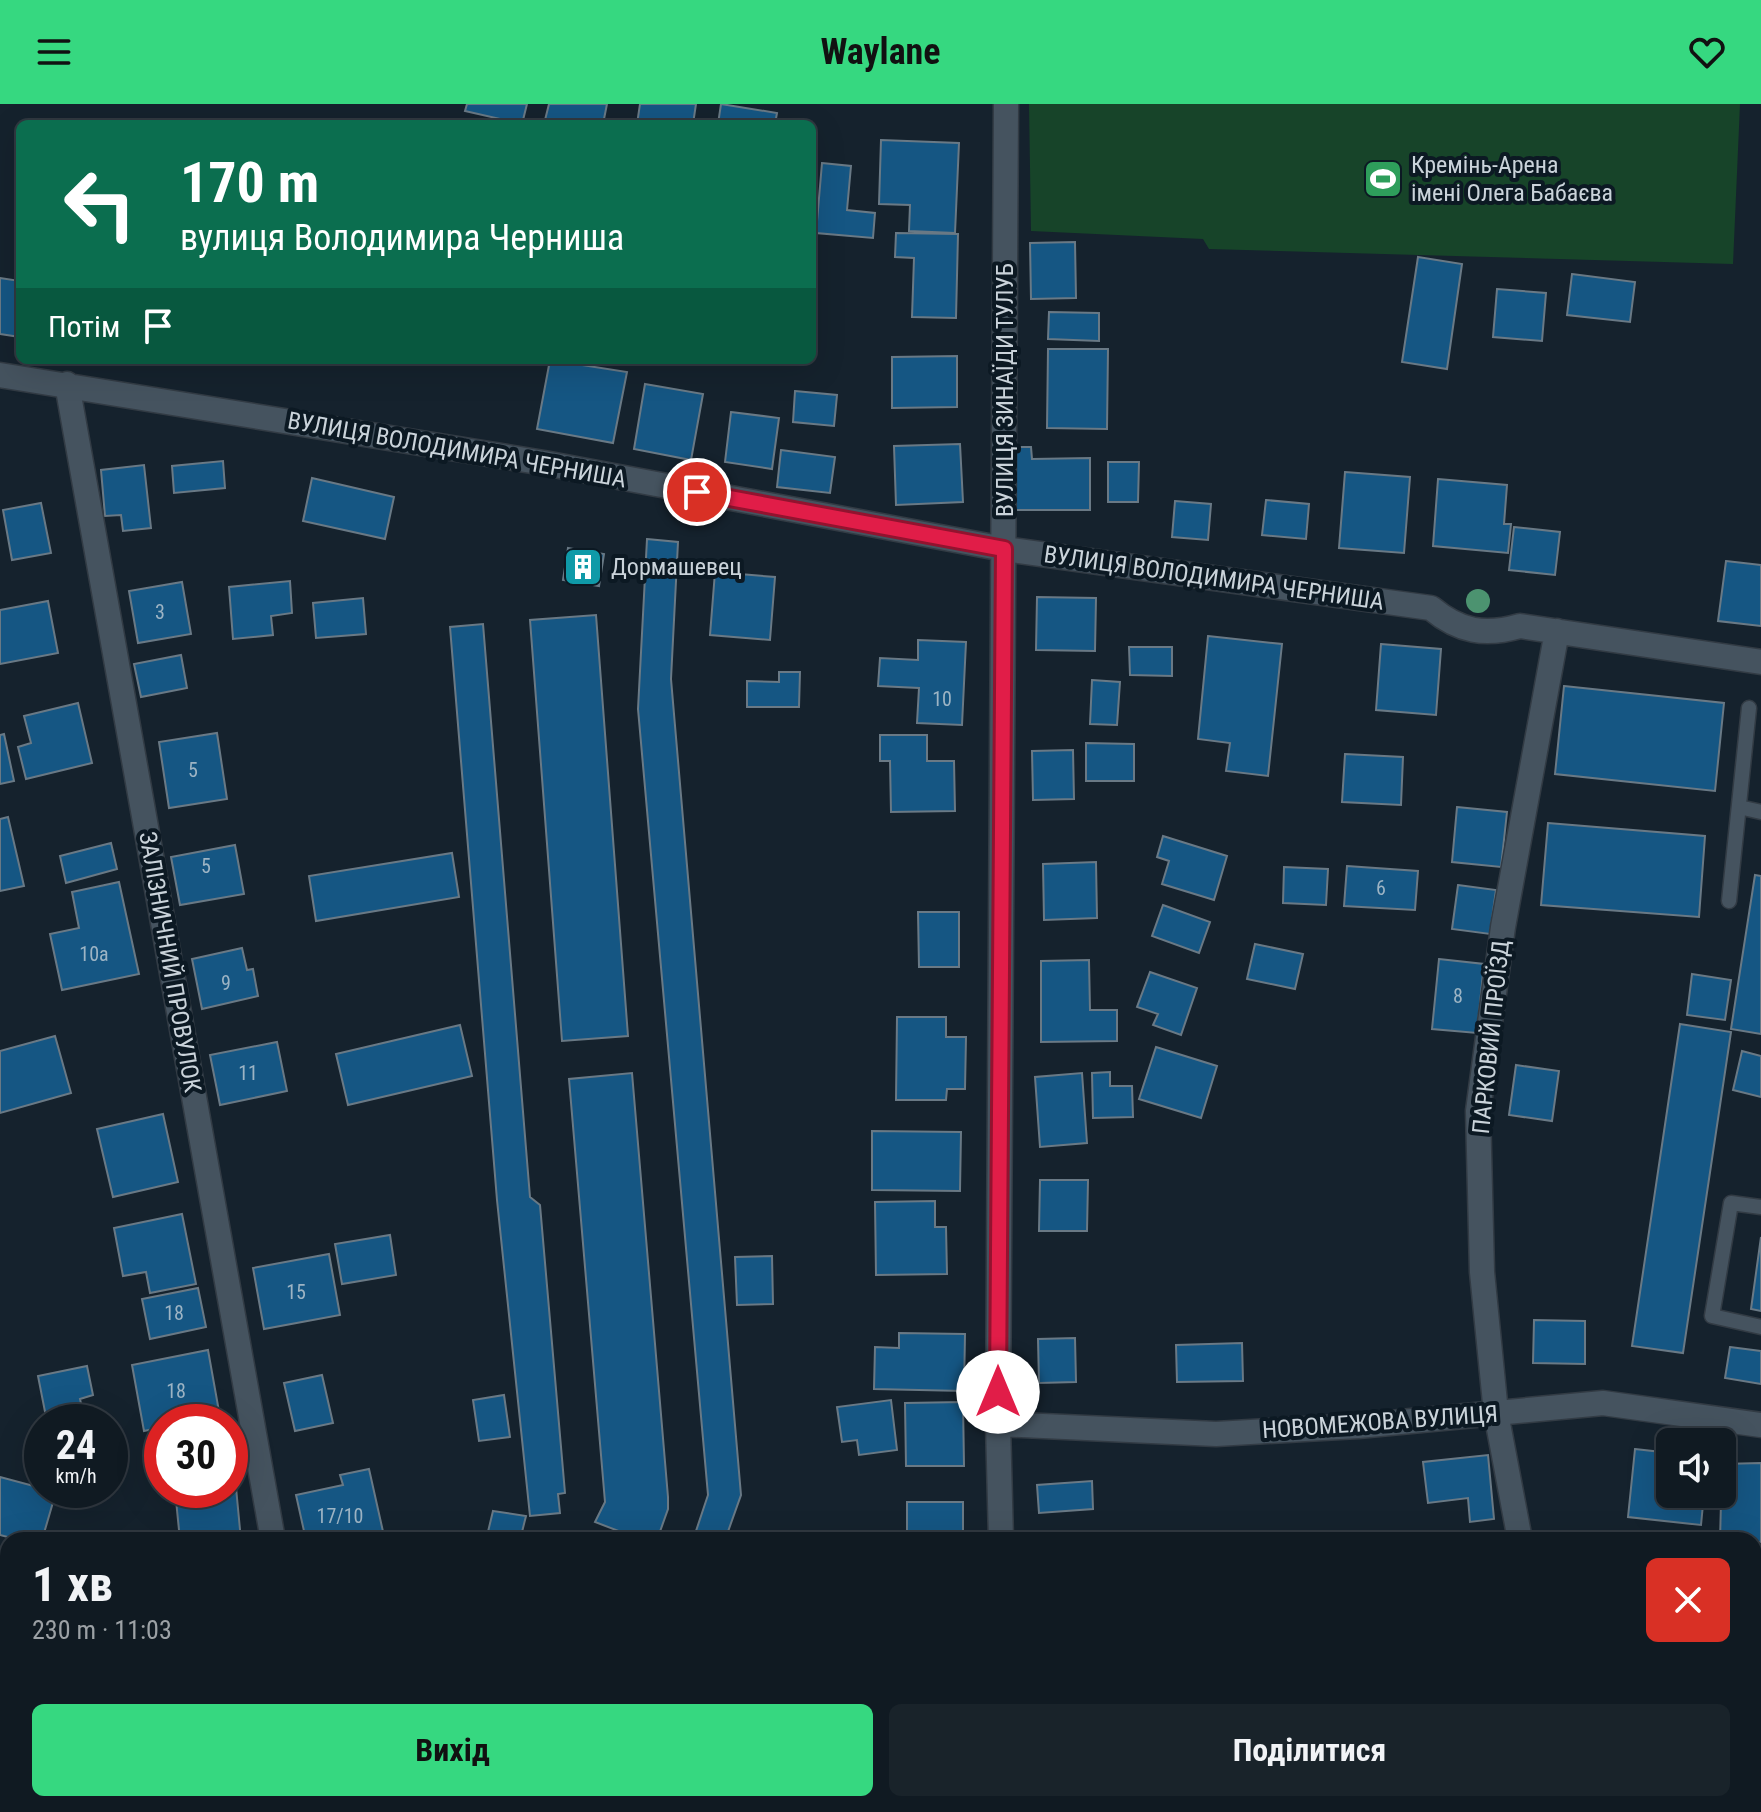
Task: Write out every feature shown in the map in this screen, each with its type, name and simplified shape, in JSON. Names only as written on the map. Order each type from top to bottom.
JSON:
[{"type":"street","name":"ВУЛИЦЯ ЗИНАЇДИ ТУЛУБ","points":[[1001,1532],[998,1424],[1006,104]]},
{"type":"street","name":"ВУЛИЦЯ ВОЛОДИМИРА ЧЕРНИША","points":[[0,375],[544,463],[1004,549],[1431,608],[1446,620],[1471,630],[1495,633],[1520,626],[1761,662]]},
{"type":"street","name":"ЗАЛІЗНИЧНИЙ ПРОВУЛОК","points":[[67,384],[272,1532]]},
{"type":"street","name":"ПАРКОВИЙ ПРОЇЗД","points":[[1518,1532],[1496,1413],[1482,1272],[1478,1111],[1503,927],[1557,631]]},
{"type":"street","name":"НОВОМЕЖОВА ВУЛИЦЯ","points":[[998,1424],[1216,1434],[1358,1426],[1603,1403],[1761,1425]]},
{"type":"lane","points":[[1729,901],[1749,708]]},
{"type":"lane","points":[[1739,807],[1761,812]]},
{"type":"lane","points":[[1761,1207],[1731,1203],[1712,1316],[1761,1327]]},
{"type":"green space","name":"Кремінь-Арена імені Олега Бабаєва","points":[[1029,104],[1740,104],[1733,264],[1209,249],[1203,239],[1031,231]]},
{"type":"building","points":[[467,104],[527,104],[523,120],[504,120],[465,111]]},
{"type":"building","points":[[549,104],[607,104],[604,120],[545,120]]},
{"type":"building","points":[[640,104],[696,104],[694,120],[638,120]]},
{"type":"building","points":[[721,104],[777,113],[776,120],[719,120]]},
{"type":"building","points":[[881,140],[959,143],[955,233],[909,231],[910,205],[879,204]]},
{"type":"building","points":[[822,163],[851,166],[847,210],[875,213],[873,238],[816,233]]},
{"type":"building","points":[[896,233],[958,234],[956,318],[912,317],[914,258],[895,257]]},
{"type":"building","points":[[1075,242],[1076,298],[1031,299],[1030,243]]},
{"type":"building","points":[[1418,257],[1462,264],[1447,369],[1402,362]]},
{"type":"building","points":[[1572,274],[1635,282],[1630,322],[1567,315]]},
{"type":"building","points":[[0,278],[16,280],[16,336],[0,334]]},
{"type":"building","points":[[1497,289],[1546,293],[1542,341],[1493,337]]},
{"type":"building","points":[[1049,312],[1099,313],[1099,341],[1048,339]]},
{"type":"building","points":[[1048,349],[1108,349],[1107,429],[1047,428]]},
{"type":"building","points":[[957,356],[957,407],[892,408],[892,357]]},
{"type":"building","points":[[549,364],[576,364],[627,372],[613,443],[537,429]]},
{"type":"building","points":[[645,384],[703,394],[691,460],[634,449]]},
{"type":"building","points":[[795,391],[837,395],[834,426],[793,422]]},
{"type":"building","points":[[731,412],[779,418],[772,469],[725,462]]},
{"type":"building","points":[[960,444],[963,502],[896,505],[894,446]]},
{"type":"building","points":[[1014,447],[1031,447],[1032,459],[1090,458],[1090,510],[1014,510]]},
{"type":"building","points":[[781,450],[835,457],[830,493],[777,487]]},
{"type":"building","points":[[223,461],[225,488],[174,493],[172,466]]},
{"type":"building","points":[[1108,462],[1139,462],[1138,502],[1108,502]]},
{"type":"building","points":[[144,465],[151,528],[123,531],[121,515],[105,516],[101,470]]},
{"type":"building","points":[[1345,472],[1410,477],[1404,553],[1339,548]]},
{"type":"building","points":[[312,478],[394,497],[385,539],[303,521]]},
{"type":"building","points":[[1438,479],[1507,485],[1504,524],[1511,524],[1508,553],[1433,546]]},
{"type":"building","points":[[1266,500],[1309,504],[1306,539],[1262,535]]},
{"type":"building","points":[[1175,501],[1211,504],[1208,540],[1172,537]]},
{"type":"building","points":[[41,503],[51,553],[12,560],[3,510]]},
{"type":"building","points":[[1514,527],[1560,532],[1555,575],[1509,570]]},
{"type":"building","points":[[647,539],[678,542],[671,679],[741,1495],[728,1532],[696,1532],[708,1495],[638,709]]},
{"type":"building","name":"Дормашевец","points":[[568,548],[604,554],[599,586],[563,580]]},
{"type":"building","points":[[1726,561],[1761,565],[1761,626],[1718,621]]},
{"type":"building","points":[[715,572],[775,577],[770,640],[710,635]]},
{"type":"building","points":[[290,581],[292,613],[271,616],[273,635],[233,639],[229,587]]},
{"type":"building","points":[[182,582],[191,634],[138,643],[129,591]]},
{"type":"building","points":[[1037,597],[1096,598],[1095,651],[1036,650]]},
{"type":"building","points":[[363,598],[366,634],[316,638],[313,603]]},
{"type":"building","points":[[48,601],[58,653],[0,664],[0,610]]},
{"type":"building","points":[[596,615],[628,1036],[562,1041],[530,620]]},
{"type":"building","points":[[483,624],[530,1197],[540,1205],[565,1493],[558,1494],[560,1513],[530,1516],[497,1200],[450,627]]},
{"type":"building","points":[[1208,636],[1282,644],[1268,776],[1226,771],[1230,743],[1198,739]]},
{"type":"building","points":[[918,640],[966,642],[962,725],[917,723],[919,688],[878,686],[880,658],[918,660]]},
{"type":"building","points":[[1381,644],[1441,649],[1436,715],[1376,710]]},
{"type":"building","points":[[1129,647],[1172,647],[1172,676],[1130,675]]},
{"type":"building","points":[[181,655],[187,688],[141,697],[134,664]]},
{"type":"building","points":[[779,672],[800,672],[799,707],[747,707],[747,681],[779,682]]},
{"type":"building","points":[[1092,680],[1120,682],[1117,725],[1090,724]]},
{"type":"building","points":[[1564,686],[1724,703],[1715,791],[1555,774]]},
{"type":"building","points":[[78,703],[92,763],[26,779],[18,747],[31,743],[24,716]]},
{"type":"building","points":[[217,733],[227,799],[169,808],[159,742]]},
{"type":"building","points":[[4,734],[14,781],[0,784],[0,735]]},
{"type":"building","points":[[880,735],[927,735],[927,761],[954,761],[955,811],[891,812],[890,761],[880,761]]},
{"type":"building","points":[[1086,743],[1134,744],[1134,781],[1086,781]]},
{"type":"building","points":[[1073,750],[1074,799],[1033,800],[1032,751]]},
{"type":"building","points":[[1345,754],[1403,757],[1401,805],[1342,802]]},
{"type":"building","points":[[1457,807],[1507,812],[1501,867],[1452,862]]},
{"type":"building","points":[[8,817],[24,886],[0,891],[0,819]]},
{"type":"building","points":[[1548,823],[1705,836],[1699,917],[1541,905]]},
{"type":"building","points":[[1163,836],[1227,856],[1214,900],[1162,884],[1169,861],[1157,857]]},
{"type":"building","points":[[111,843],[117,869],[66,883],[60,856]]},
{"type":"building","points":[[235,845],[244,894],[180,905],[171,857]]},
{"type":"building","points":[[452,853],[459,897],[316,921],[309,876]]},
{"type":"building","points":[[1096,862],[1097,918],[1044,920],[1043,864]]},
{"type":"building","points":[[1347,866],[1418,871],[1415,910],[1344,906]]},
{"type":"building","points":[[1284,867],[1328,869],[1326,905],[1283,903]]},
{"type":"building","points":[[1755,875],[1761,876],[1761,1034],[1731,1029]]},
{"type":"building","points":[[119,882],[139,974],[62,990],[50,934],[79,928],[72,892]]},
{"type":"building","points":[[1458,885],[1496,890],[1490,934],[1452,929]]},
{"type":"building","points":[[1163,905],[1210,922],[1199,953],[1152,936]]},
{"type":"building","points":[[918,912],[959,912],[959,967],[919,967]]},
{"type":"building","points":[[1255,944],[1303,954],[1295,989],[1247,979]]},
{"type":"building","points":[[242,948],[247,970],[253,969],[258,996],[202,1009],[192,959]]},
{"type":"building","points":[[1439,959],[1484,964],[1477,1033],[1432,1029]]},
{"type":"building","points":[[1089,960],[1090,1010],[1117,1010],[1117,1041],[1041,1042],[1041,961]]},
{"type":"building","points":[[1150,972],[1197,988],[1181,1035],[1153,1025],[1158,1014],[1137,1007]]},
{"type":"building","points":[[1692,974],[1731,980],[1725,1020],[1687,1015]]},
{"type":"building","points":[[897,1017],[946,1017],[946,1037],[966,1037],[965,1089],[947,1089],[946,1100],[896,1100]]},
{"type":"building","points":[[1680,1024],[1731,1032],[1683,1353],[1632,1346]]},
{"type":"building","points":[[460,1025],[472,1076],[348,1105],[336,1054]]},
{"type":"building","points":[[55,1036],[71,1093],[0,1113],[0,1051]]},
{"type":"building","points":[[277,1042],[287,1091],[220,1105],[210,1055]]},
{"type":"building","points":[[1156,1047],[1217,1066],[1201,1118],[1139,1099]]},
{"type":"building","points":[[1742,1051],[1761,1056],[1761,1097],[1733,1090]]},
{"type":"building","points":[[1516,1065],[1559,1071],[1552,1121],[1509,1115]]},
{"type":"building","points":[[1110,1072],[1110,1086],[1132,1086],[1133,1117],[1093,1118],[1092,1073]]},
{"type":"building","points":[[632,1073],[668,1497],[668,1509],[660,1532],[621,1532],[595,1522],[605,1502],[569,1079]]},
{"type":"building","points":[[1082,1073],[1087,1143],[1040,1147],[1035,1077]]},
{"type":"building","points":[[163,1114],[178,1182],[113,1197],[97,1129]]},
{"type":"building","points":[[872,1131],[961,1132],[960,1191],[872,1190]]},
{"type":"building","points":[[1040,1180],[1088,1180],[1087,1231],[1039,1231]]},
{"type":"building","points":[[935,1201],[935,1227],[946,1227],[947,1274],[876,1275],[875,1202]]},
{"type":"building","points":[[182,1214],[196,1284],[150,1293],[146,1272],[123,1276],[114,1228]]},
{"type":"building","points":[[390,1235],[396,1275],[342,1284],[335,1244]]},
{"type":"building","points":[[1761,1237],[1761,1311],[1751,1309]]},
{"type":"building","points":[[329,1254],[340,1315],[264,1329],[253,1268]]},
{"type":"building","points":[[772,1256],[773,1304],[737,1305],[735,1257]]},
{"type":"building","points":[[198,1288],[206,1327],[150,1339],[142,1299]]},
{"type":"building","points":[[1534,1320],[1585,1321],[1585,1364],[1533,1363]]},
{"type":"building","points":[[899,1333],[965,1334],[964,1391],[874,1389],[875,1347],[899,1348]]},
{"type":"building","points":[[1075,1338],[1076,1382],[1039,1383],[1038,1339]]},
{"type":"building","points":[[1242,1343],[1243,1381],[1177,1382],[1176,1345]]},
{"type":"building","points":[[1730,1347],[1761,1351],[1761,1384],[1725,1378]]},
{"type":"building","points":[[208,1350],[218,1404],[144,1404],[144,1431],[132,1365]]},
{"type":"building","points":[[87,1366],[93,1395],[80,1399],[81,1404],[43,1404],[38,1376]]},
{"type":"building","points":[[322,1375],[333,1423],[295,1431],[284,1383]]},
{"type":"building","points":[[504,1395],[510,1437],[479,1441],[473,1400]]},
{"type":"building","points":[[891,1400],[897,1450],[859,1455],[857,1440],[842,1442],[837,1407]]},
{"type":"building","points":[[963,1402],[964,1466],[906,1466],[905,1403]]},
{"type":"building","points":[[1635,1449],[1656,1451],[1656,1508],[1703,1508],[1701,1525],[1628,1517]]},
{"type":"building","points":[[1488,1455],[1494,1519],[1470,1522],[1468,1498],[1428,1503],[1423,1462]]},
{"type":"building","points":[[1761,1463],[1761,1532],[1720,1532],[1721,1508],[1736,1508],[1736,1464]]},
{"type":"building","points":[[369,1469],[383,1532],[304,1532],[296,1495],[343,1485],[340,1475]]},
{"type":"building","points":[[0,1477],[24,1483],[24,1508],[51,1508],[44,1532],[0,1532]]},
{"type":"building","points":[[1092,1481],[1093,1509],[1039,1513],[1037,1485]]},
{"type":"building","points":[[907,1502],[963,1502],[963,1532],[907,1532]]},
{"type":"building","points":[[177,1508],[238,1508],[240,1532],[179,1532]]},
{"type":"building","points":[[493,1511],[526,1516],[522,1532],[488,1532]]},
{"type":"place","name":"Кремінь-Арена імені Олега Бабаєва","points":[[1383,179]]},
{"type":"place","name":"Дормашевец","points":[[583,567]]},
{"type":"route","points":[[697,492],[1004,549],[998,1392]]}]
